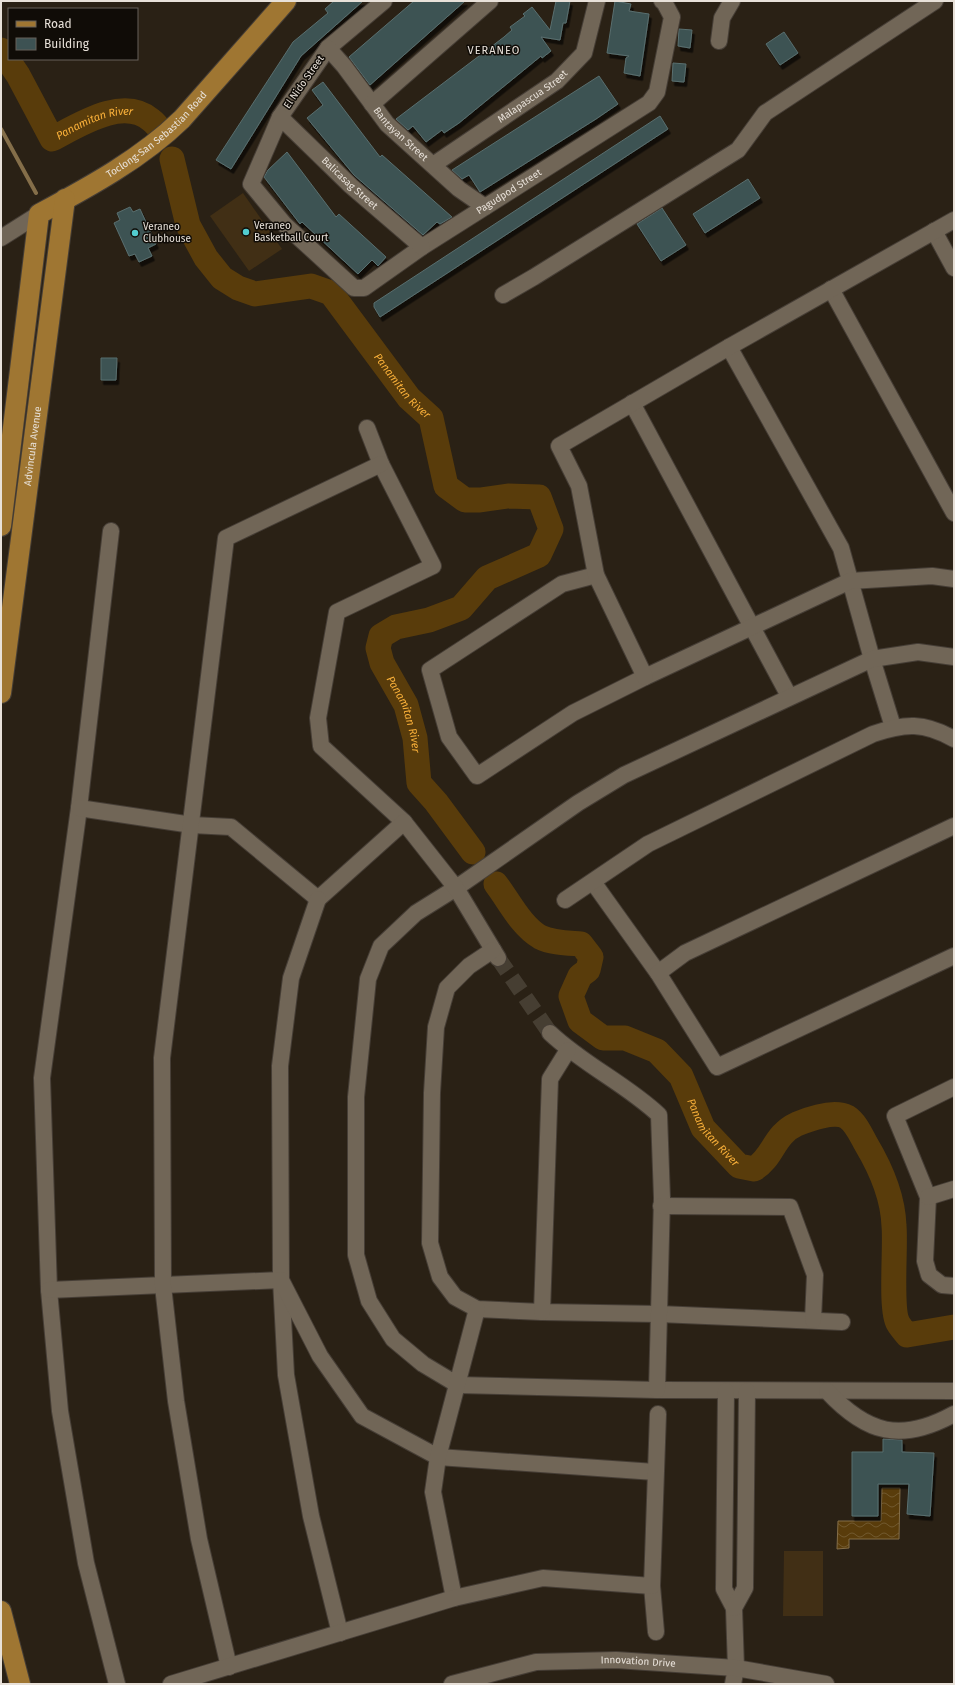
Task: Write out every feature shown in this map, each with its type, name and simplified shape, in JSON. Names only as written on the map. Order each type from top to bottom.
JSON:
[{"type":"main road","name":"Toclong-San Sebastian Road","points":[[39,214],[130,160],[166,135],[182,119],[286,1]]},
{"type":"main road","name":"Advincula Avenue","points":[[1,693],[8,582],[66,199]]},
{"type":"main road","points":[[1,526],[39,214]]},
{"type":"main road","points":[[1,1611],[20,1684]]},
{"type":"street","name":"El Nido Street","points":[[358,289],[354,288],[284,225],[251,184],[280,117],[328,48],[384,1]]},
{"type":"street","points":[[372,104],[490,1]]},
{"type":"street","name":"Malapascua Street","points":[[433,165],[557,81],[579,59],[584,53],[597,1]]},
{"type":"street","name":"Pagudpod Street","points":[[358,289],[364,288],[422,247],[649,103],[657,92],[672,17],[662,1]]},
{"type":"street","points":[[719,41],[722,18],[732,1]]},
{"type":"street","points":[[503,295],[738,150],[765,113],[935,1]]},
{"type":"street","name":"Bantayan Street","points":[[328,48],[344,66],[387,124],[459,189],[485,207]]},
{"type":"street","name":"Balicasag Street","points":[[280,117],[351,186],[422,247]]},
{"type":"street","name":"Toclong-San Sebastian Road","points":[[1,238],[39,214]]},
{"type":"street","points":[[645,677],[596,575],[579,486],[559,446],[729,347],[954,220]]},
{"type":"street","points":[[934,231],[954,268]]},
{"type":"street","points":[[832,289],[954,513]]},
{"type":"street","points":[[729,347],[841,548],[893,727]]},
{"type":"street","points":[[632,403],[789,696]]},
{"type":"street","points":[[367,428],[380,464],[433,566],[337,612],[318,718],[321,746],[404,822],[456,888],[495,954],[469,966],[447,988],[436,1027],[432,1093],[430,1243],[440,1277],[455,1297],[477,1309],[542,1312],[659,1314],[842,1322]]},
{"type":"street","points":[[229,1666],[199,1539],[176,1401],[163,1286],[162,1058],[226,538],[380,464]]},
{"type":"street","points":[[111,531],[79,808],[42,1078],[50,1290],[60,1411],[86,1563],[118,1684]]},
{"type":"street","points":[[596,575],[562,584],[430,670],[450,737],[478,776],[573,713],[752,626],[850,581],[932,576],[954,579]]},
{"type":"street","points":[[954,657],[918,652],[872,659],[789,696],[624,774],[456,888],[416,913],[381,946],[368,979],[356,1097],[356,1255],[369,1301],[393,1339],[423,1364],[458,1385],[726,1391],[954,1391]]},
{"type":"street","points":[[565,900],[648,844],[873,734],[893,727],[914,725],[940,731],[954,740]]},
{"type":"street","points":[[79,808],[192,824],[231,827],[318,899]]},
{"type":"street","points":[[340,1633],[311,1516],[286,1375],[281,1280],[280,1066],[291,978],[318,899],[404,822]]},
{"type":"street","points":[[658,973],[685,953],[954,826]]},
{"type":"street","points":[[593,882],[658,973],[717,1067],[954,956]]},
{"type":"street","points":[[550,1033],[568,1050],[641,1098],[659,1115],[661,1206],[657,1390]]},
{"type":"street","points":[[542,1312],[550,1079],[568,1050]]},
{"type":"street","points":[[954,1087],[895,1116],[928,1197],[925,1261],[929,1276],[942,1285],[954,1286]]},
{"type":"street","points":[[928,1197],[954,1189]]},
{"type":"street","points":[[661,1206],[790,1207],[815,1275],[813,1320]]},
{"type":"street","points":[[50,1290],[281,1280]]},
{"type":"street","points":[[281,1280],[320,1356],[362,1416],[438,1457],[655,1472]]},
{"type":"street","points":[[454,1598],[433,1492],[438,1457],[477,1309]]},
{"type":"street","points":[[726,1391],[724,1589],[734,1608],[734,1676]]},
{"type":"street","points":[[734,1608],[745,1588],[747,1391]]},
{"type":"street","points":[[827,1391],[857,1419],[882,1430],[907,1431],[934,1425],[954,1414]]},
{"type":"street","points":[[656,1632],[652,1586],[658,1414]]},
{"type":"street","points":[[171,1684],[454,1598],[543,1578],[652,1586]]},
{"type":"street","name":"Innovation Drive","points":[[452,1684],[536,1662],[571,1660],[616,1660],[734,1676],[826,1684]]},
{"type":"shaded area","name":"Veraneo Basketball Court","points":[[243,193],[282,249],[249,271],[210,216]]},
{"type":"shaded area","points":[[784,1551],[823,1551],[823,1616],[783,1616]]},
{"type":"water","points":[[882,1488],[900,1488],[899,1539],[849,1539],[849,1548],[837,1549],[838,1521],[881,1521]]},
{"type":"building","points":[[334,1],[363,1],[301,56],[231,169],[216,160],[293,42],[328,13],[325,9]]},
{"type":"building","points":[[414,1],[465,1],[370,85],[349,57]]},
{"type":"building","points":[[556,1],[570,1],[566,23],[563,23],[560,40],[541,37],[551,51],[542,58],[541,56],[459,123],[444,133],[442,130],[426,142],[413,126],[408,130],[396,119],[504,37],[512,30],[510,27],[525,16],[523,14],[532,7],[550,30]]},
{"type":"building","points":[[615,1],[631,4],[629,11],[649,14],[640,76],[624,73],[626,58],[629,56],[607,53]]},
{"type":"building","points":[[679,29],[692,30],[690,48],[678,46]]},
{"type":"building","points":[[784,32],[798,53],[780,65],[766,44]]},
{"type":"building","points":[[673,63],[686,64],[684,82],[672,81]]},
{"type":"building","points":[[599,76],[618,104],[596,119],[480,192],[469,175],[462,179],[452,170]]},
{"type":"building","points":[[323,82],[380,157],[382,155],[452,217],[440,224],[437,222],[423,235],[354,175],[307,118],[323,105],[312,90]]},
{"type":"building","points":[[660,116],[668,129],[380,317],[374,307],[374,303]]},
{"type":"building","points":[[287,152],[336,217],[339,214],[386,257],[378,266],[372,260],[358,274],[302,222],[300,224],[264,177],[268,170]]},
{"type":"building","points":[[748,179],[760,198],[705,233],[693,214]]},
{"type":"building","name":"Veraneo Clubhouse","points":[[130,207],[133,212],[140,209],[156,244],[148,248],[152,256],[139,262],[135,254],[129,256],[114,223],[120,220],[117,213]]},
{"type":"building","points":[[662,208],[686,245],[661,261],[637,224]]},
{"type":"building","points":[[101,358],[117,358],[116,380],[101,380]]},
{"type":"building","points":[[883,1439],[902,1440],[902,1452],[934,1453],[930,1516],[907,1514],[909,1484],[878,1484],[878,1516],[852,1516],[852,1452],[883,1452]]},
{"type":"waterway","name":"Panamitan River","points":[[1,50],[18,75],[52,139],[101,115],[128,111],[140,113],[151,120],[162,132]]},
{"type":"waterway","points":[[1,129],[36,193]]},
{"type":"waterway","name":"Panamitan River","points":[[172,159],[188,225],[206,258],[222,278],[238,288],[255,294],[311,286],[331,293],[409,398],[431,418],[446,486],[465,500],[480,500],[508,496],[539,497],[551,529],[539,555],[487,578],[461,608],[429,620],[396,627],[381,636],[378,648],[382,663],[406,705],[415,738],[419,783],[436,802],[473,852]]},
{"type":"waterway","name":"Panamitan River","points":[[496,884],[521,920],[533,932],[540,937],[550,940],[581,944],[591,957],[588,970],[580,976],[571,996],[580,1021],[603,1038],[625,1038],[657,1051],[681,1076],[703,1128],[739,1166],[754,1169],[761,1164],[783,1134],[797,1124],[815,1118],[835,1114],[847,1117],[853,1122],[877,1163],[889,1193],[893,1215],[894,1235],[894,1305],[898,1323],[907,1335],[954,1327]]},
{"type":"tunnel","points":[[498,958],[550,1033]]},
{"type":"place","name":"Veraneo Basketball Court","points":[[246,232]]},
{"type":"place","name":"Veraneo Clubhouse","points":[[135,233]]},
{"type":"district","name":"VERANEO","points":[[494,50]]}]
